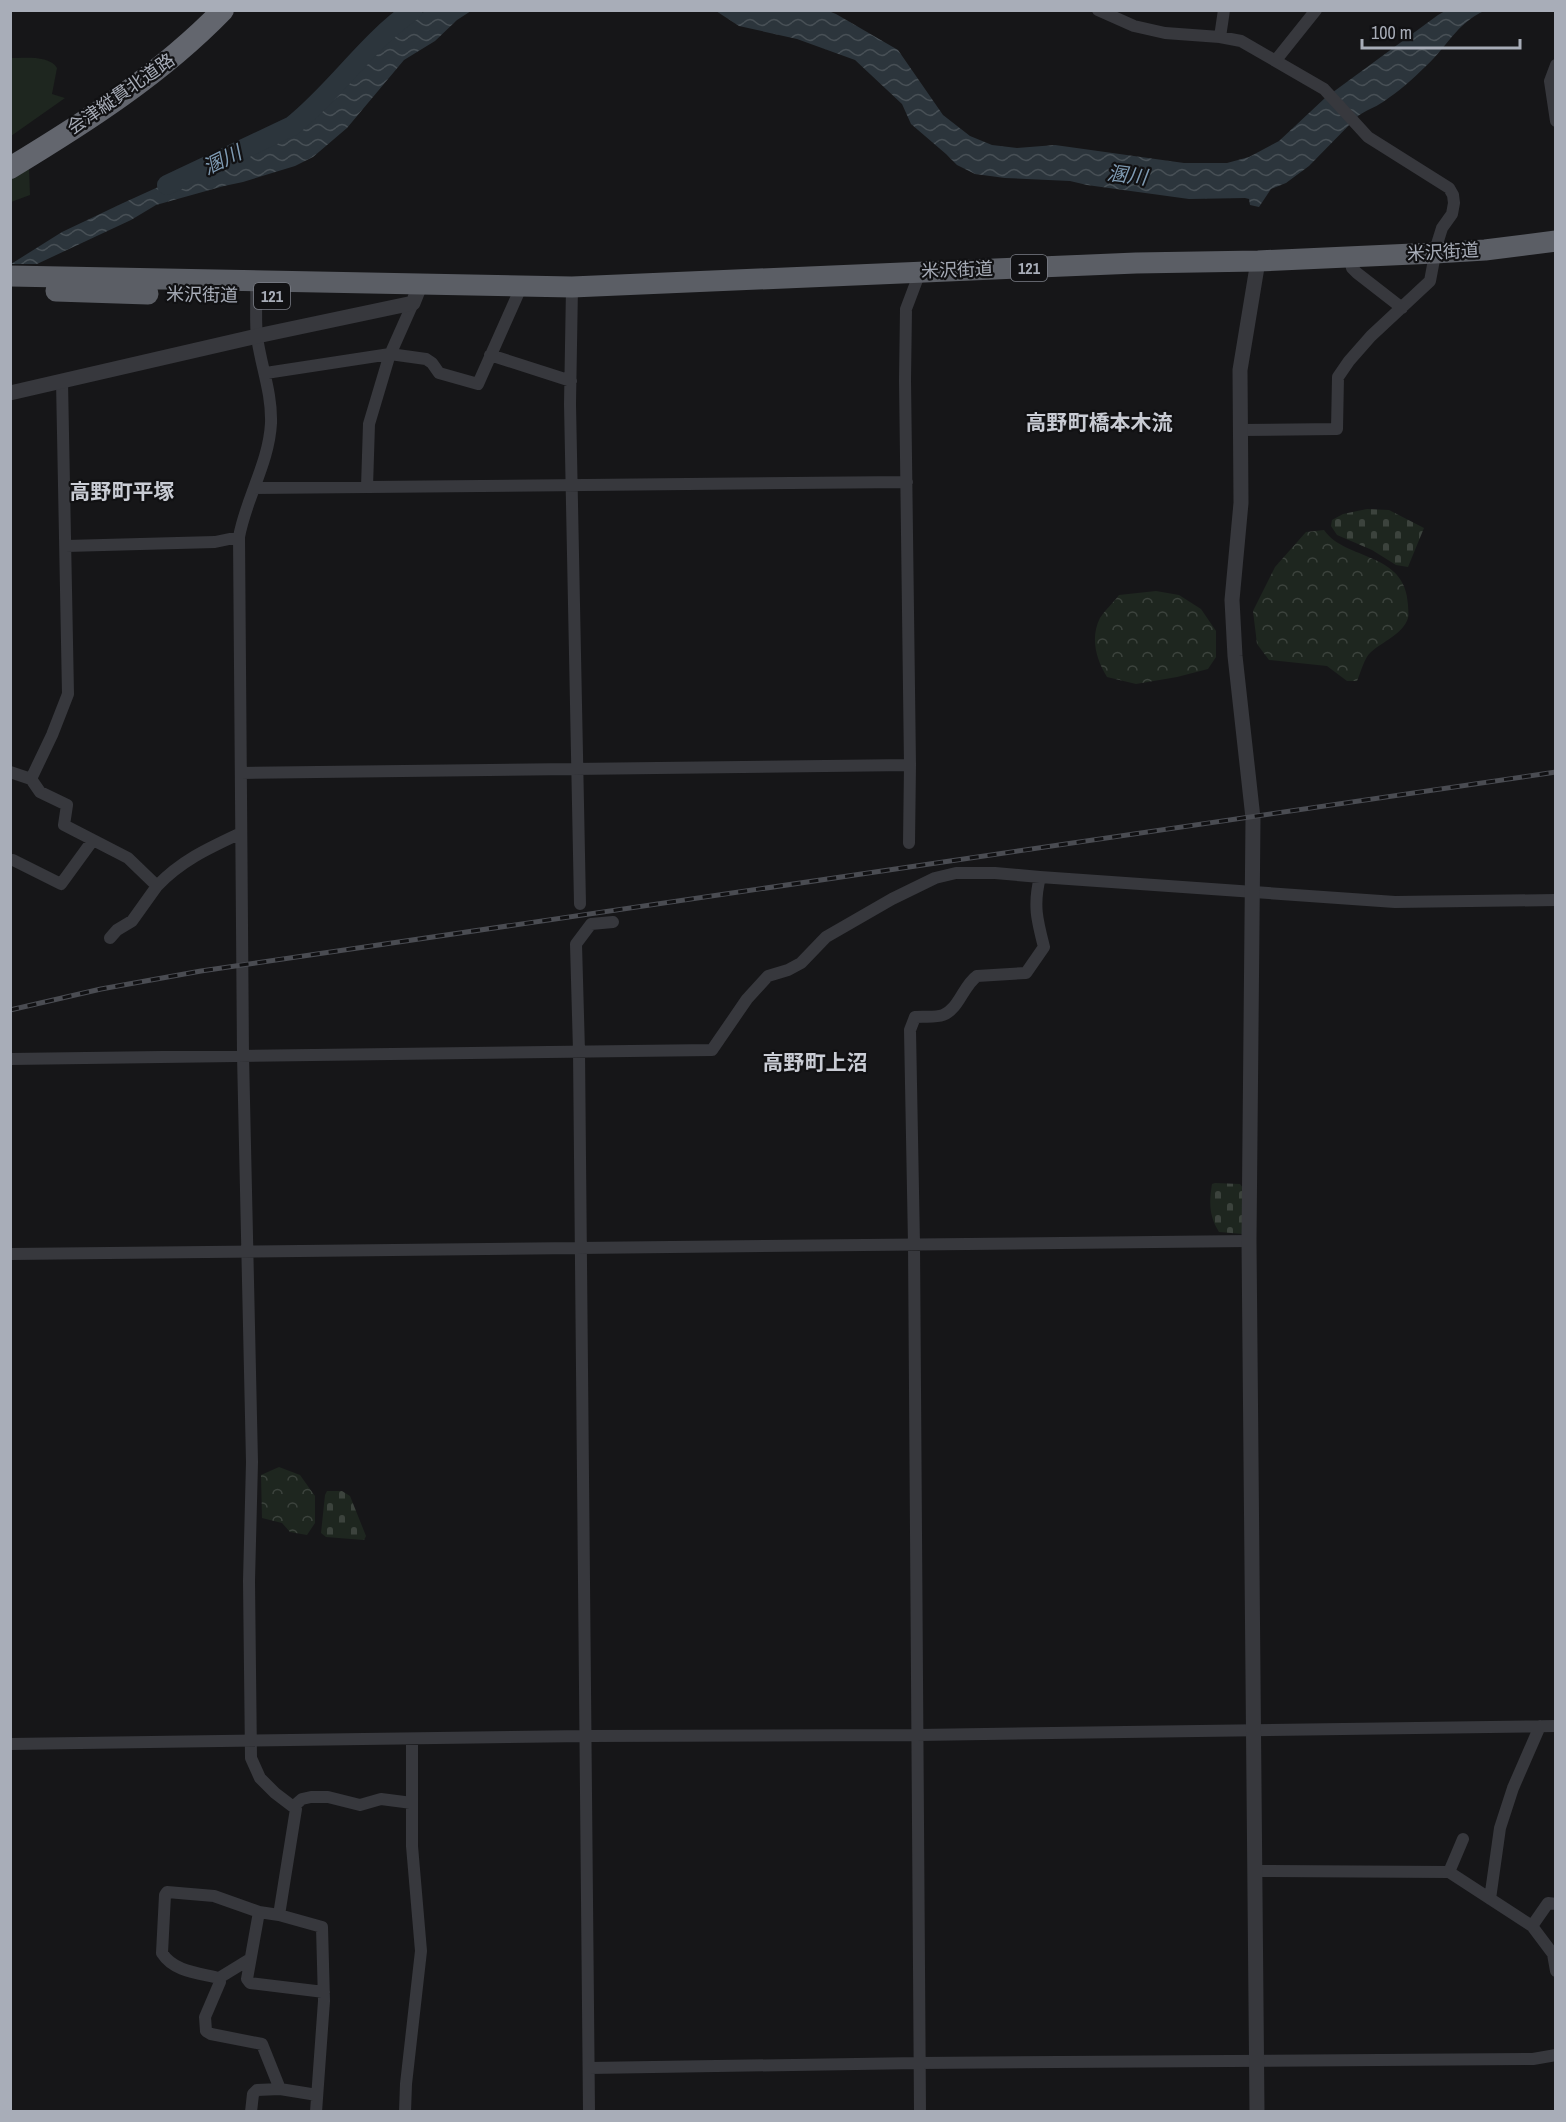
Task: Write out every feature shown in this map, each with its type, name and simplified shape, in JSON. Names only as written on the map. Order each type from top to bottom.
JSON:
[{"type":"highway","name":"会津縦貫北道路","points":[[10,150],[54,126],[111,88],[174,41],[207,10]]},
{"type":"highway","name":"会津縦貫北道路","points":[[10,168],[81,123],[162,67],[182,51],[223,10]]},
{"type":"highway","name":"米沢街道","points":[[10,290],[43,284],[417,292],[512,285],[572,286],[1136,263],[1349,257],[1485,250],[1556,241]]},
{"type":"highway","name":"米沢街道","points":[[10,276],[43,284]]},
{"type":"street","points":[[1098,10],[1134,26],[1165,33],[1241,41],[1324,89],[1368,137],[1451,191],[1454,203],[1452,214],[1442,228],[1430,281],[1371,336],[1338,377],[1337,429],[1240,430]]},
{"type":"street","points":[[1220,37],[1224,10]]},
{"type":"street","points":[[1276,60],[1316,10]]},
{"type":"street","points":[[1556,65],[1550,81],[1556,121]]},
{"type":"street","points":[[1349,257],[1352,268],[1402,308]]},
{"type":"street","points":[[1257,2112],[1249,1241],[1252,819],[1235,656],[1232,600],[1241,502],[1240,370],[1258,261]]},
{"type":"street","points":[[909,843],[906,309],[920,272]]},
{"type":"street","points":[[266,373],[390,354],[426,359],[439,373],[478,384],[490,355],[512,285]]},
{"type":"street","points":[[572,286],[572,485],[580,904]]},
{"type":"street","points":[[257,289],[257,336],[266,373],[270,405],[269,442],[243,514],[239,537],[243,1055],[252,1462],[249,1581],[252,1758],[260,1778],[274,1793],[296,1809],[279,1915]]},
{"type":"street","points":[[10,393],[257,336],[417,292]]},
{"type":"street","points":[[367,487],[369,424],[390,354],[417,292]]},
{"type":"street","points":[[490,355],[571,381]]},
{"type":"street","points":[[31,778],[52,735],[68,694],[63,381]]},
{"type":"street","points":[[254,488],[907,482]]},
{"type":"street","points":[[66,546],[215,542],[239,537]]},
{"type":"street","points":[[241,773],[910,765]]},
{"type":"street","points":[[10,772],[31,778],[40,792],[67,805],[64,825],[128,858],[157,886]]},
{"type":"street","points":[[110,938],[117,930],[132,921],[157,886],[173,870],[191,857],[241,833]]},
{"type":"street","points":[[13,860],[61,884],[93,840]]},
{"type":"street","points":[[10,1059],[712,1050],[747,999],[768,976],[801,963],[826,937],[892,899],[935,878],[956,873],[995,873],[1395,902],[1556,900]]},
{"type":"street","points":[[920,2112],[914,1244],[910,1030],[915,1017],[942,1016],[952,1009],[971,980],[977,976],[1026,973],[1044,947],[1036,916],[1040,878]]},
{"type":"street","points":[[589,2112],[579,1051],[576,944],[591,924],[613,922]]},
{"type":"street","points":[[10,1254],[1249,1241]]},
{"type":"street","points":[[1490,1899],[1500,1828],[1513,1788],[1540,1726]]},
{"type":"street","points":[[10,1744],[1556,1726]]},
{"type":"street","points":[[405,2112],[421,1951],[412,1846],[412,1740]]},
{"type":"street","points":[[294,1806],[302,1799],[311,1797],[328,1797],[360,1805],[381,1799],[412,1803]]},
{"type":"street","points":[[1449,1872],[1463,1839]]},
{"type":"street","points":[[1255,1871],[1449,1872],[1532,1926],[1553,1954],[1556,1971]]},
{"type":"street","points":[[250,1959],[219,1978],[186,1971],[166,1960],[162,1953],[167,1892],[214,1896],[259,1912],[322,1927],[324,1992],[316,2112]]},
{"type":"street","points":[[1532,1926],[1548,1903],[1556,1904]]},
{"type":"street","points":[[259,1912],[247,1979],[250,1983],[324,1992]]},
{"type":"street","points":[[219,1978],[220,1982],[205,2017],[206,2031],[262,2044],[280,2089]]},
{"type":"street","points":[[589,2068],[919,2063],[1533,2059],[1556,2055]]},
{"type":"street","points":[[252,2112],[253,2094],[257,2090],[280,2089],[317,2094]]},
{"type":"green space","points":[[10,58],[36,58],[54,64],[57,68],[52,94],[65,98],[11,136]]},
{"type":"green space","points":[[29,167],[30,195],[11,202],[11,178]]},
{"type":"green space","points":[[1367,509],[1389,510],[1424,528],[1408,567],[1396,565],[1372,550],[1337,535],[1331,526],[1332,520],[1343,514]]},
{"type":"green space","points":[[1324,530],[1346,547],[1386,566],[1397,575],[1405,588],[1408,618],[1405,624],[1402,629],[1369,655],[1357,681],[1347,681],[1327,666],[1269,660],[1257,644],[1253,611],[1275,567],[1306,532]]},
{"type":"green space","points":[[1156,591],[1179,595],[1201,609],[1216,631],[1216,657],[1208,669],[1177,677],[1136,684],[1107,677],[1100,663],[1095,641],[1100,618],[1119,595]]},
{"type":"green space","points":[[1212,1184],[1240,1184],[1243,1188],[1243,1234],[1219,1232],[1210,1203]]},
{"type":"green space","points":[[279,1467],[300,1475],[315,1496],[315,1523],[307,1535],[290,1532],[282,1523],[262,1518],[261,1475]]},
{"type":"green space","points":[[327,1491],[342,1491],[350,1496],[366,1536],[364,1540],[326,1537],[321,1533]]},
{"type":"water","points":[[826,10],[898,50],[943,115],[970,136],[992,145],[1017,148],[1055,145],[1184,163],[1227,163],[1249,157],[1279,141],[1325,98],[1438,15],[1445,11],[1484,11],[1466,22],[1433,59],[1405,85],[1383,102],[1358,116],[1309,166],[1286,183],[1271,189],[1259,207],[1250,205],[1249,199],[1245,198],[1189,199],[1070,181],[975,174],[957,165],[911,124],[902,104],[855,60],[797,39],[739,26],[716,11]]},
{"type":"water","points":[[426,11],[471,11],[457,20],[435,41],[404,60],[347,128],[313,157],[295,166],[243,182],[156,205],[131,220],[37,264],[11,264],[62,232],[123,203],[178,178],[226,164],[291,134],[314,119],[397,31],[415,16]]},
{"type":"waterway","name":"溷川","points":[[167,185],[292,126],[323,98],[380,37],[413,10]]},
{"type":"railway","points":[[10,1010],[101,989],[201,971],[1556,772]]},
{"type":"district","name":"高野町橋本木流","points":[[1099,423]]},
{"type":"district","name":"高野町平塚","points":[[122,492]]},
{"type":"district","name":"高野町上沼","points":[[815,1063]]}]
